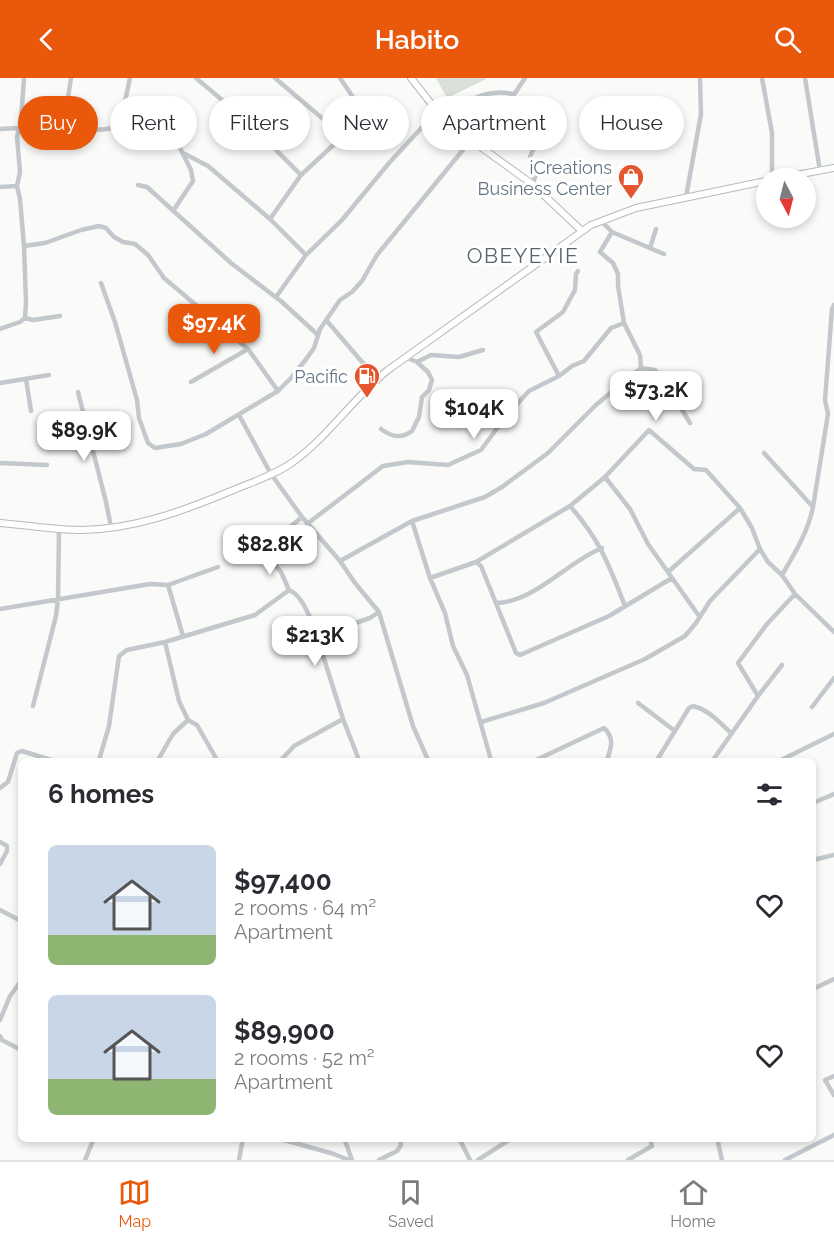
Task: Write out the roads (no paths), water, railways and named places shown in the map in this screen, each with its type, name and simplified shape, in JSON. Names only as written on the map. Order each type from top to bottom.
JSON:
[{"type":"main road","points":[[411,78],[426,96]]},
{"type":"main road","points":[[485,150],[532,184],[582,231]]},
{"type":"main road","points":[[816,172],[834,168]]},
{"type":"main road","points":[[0,524],[59,529],[111,528],[164,518],[271,474],[294,461],[310,448],[379,377],[582,231],[636,208],[756,183]]},
{"type":"street","points":[[22,96],[24,78]]},
{"type":"street","points":[[71,78],[65,125],[79,128],[110,128]]},
{"type":"street","points":[[127,96],[130,78]]},
{"type":"street","points":[[196,78],[247,121],[301,175]]},
{"type":"street","points":[[275,78],[322,118]]},
{"type":"street","points":[[340,78],[352,96]]},
{"type":"street","points":[[686,197],[701,114],[700,78]]},
{"type":"street","points":[[762,78],[772,133],[772,168]]},
{"type":"street","points":[[805,78],[820,171]]},
{"type":"street","points":[[512,95],[524,79]]},
{"type":"street","points":[[478,96],[502,92],[512,95],[519,105],[543,120],[544,131],[530,157],[537,173],[532,184]]},
{"type":"street","points":[[0,129],[18,128]]},
{"type":"street","points":[[18,132],[18,149]]},
{"type":"street","points":[[276,297],[306,255],[342,220],[389,163],[421,132]]},
{"type":"street","points":[[0,329],[20,322],[24,318],[27,302],[20,199],[17,186],[20,172],[18,150]]},
{"type":"street","points":[[173,211],[193,181],[183,150]]},
{"type":"street","points":[[270,219],[301,175],[328,150]]},
{"type":"street","points":[[101,283],[115,322],[137,400],[139,418],[148,443],[155,448],[181,444],[206,434],[278,391],[314,348],[320,329],[340,300],[352,292],[362,280],[377,255],[463,150]]},
{"type":"street","points":[[185,154],[208,166],[270,219],[306,255]]},
{"type":"street","points":[[138,185],[147,187],[231,263],[276,297],[318,335]]},
{"type":"street","points":[[0,186],[17,186]]},
{"type":"street","points":[[601,221],[612,232],[664,254]]},
{"type":"street","points":[[24,246],[45,243],[99,226],[106,228],[114,237],[123,242],[135,244],[148,255],[164,278],[248,350],[278,391]]},
{"type":"street","points":[[650,248],[656,229]]},
{"type":"street","points":[[612,232],[600,252],[613,263],[618,274],[624,323],[640,355],[641,368]]},
{"type":"street","points":[[559,376],[536,332],[564,312],[575,290],[578,271]]},
{"type":"street","points":[[782,575],[800,546],[810,522],[813,507],[828,414],[825,400],[834,304]]},
{"type":"street","points":[[24,318],[33,320],[60,316]]},
{"type":"street","points":[[327,321],[362,362],[379,377]]},
{"type":"street","points":[[308,524],[383,466],[408,462],[448,465],[481,450],[506,416],[529,392],[584,361],[611,328],[624,323]]},
{"type":"street","points":[[191,382],[248,350]]},
{"type":"street","points":[[417,362],[431,355],[459,357],[483,350]]},
{"type":"street","points":[[381,429],[388,435],[398,437],[412,431],[419,417],[422,397],[429,390],[432,380],[428,372],[417,362],[405,357]]},
{"type":"street","points":[[340,561],[412,521],[485,497],[518,477],[548,453],[597,404],[641,368],[655,370],[690,423]]},
{"type":"street","points":[[0,383],[49,375]]},
{"type":"street","points":[[26,379],[31,411]]},
{"type":"street","points":[[78,392],[111,528]]},
{"type":"street","points":[[239,415],[271,474],[302,517],[340,561],[355,584],[379,612],[413,726],[427,758]]},
{"type":"street","points":[[430,578],[476,562],[570,506],[605,477],[649,430],[694,469],[706,470],[740,508],[753,528],[759,549],[768,562],[782,575],[795,594],[834,632]]},
{"type":"street","points":[[764,453],[813,507]]},
{"type":"street","points":[[0,463],[47,465]]},
{"type":"street","points":[[605,477],[630,509],[648,544],[699,616]]},
{"type":"street","points":[[570,506],[587,525],[602,548],[625,606]]},
{"type":"street","points":[[668,572],[740,508]]},
{"type":"street","points":[[302,517],[266,547],[265,553],[281,572],[289,590],[295,592],[304,606],[358,758]]},
{"type":"street","points":[[412,521],[430,578],[445,613],[453,646],[467,675],[490,758]]},
{"type":"street","points":[[33,706],[55,624],[58,599],[59,529]]},
{"type":"street","points":[[496,603],[508,603],[548,583],[588,554],[602,548]]},
{"type":"street","points":[[481,722],[544,703],[645,659],[685,636],[710,601],[759,549]]},
{"type":"street","points":[[476,562],[481,566],[516,652],[520,656],[609,616],[672,578]]},
{"type":"street","points":[[0,609],[150,584],[168,585],[218,567]]},
{"type":"street","points":[[168,585],[183,636]]},
{"type":"street","points":[[100,758],[109,726],[119,656],[127,650],[165,642],[255,615],[289,590]]},
{"type":"street","points":[[758,696],[738,663],[767,624],[795,594]]},
{"type":"street","points":[[320,646],[338,629],[370,618],[379,612]]},
{"type":"street","points":[[165,642],[179,701],[188,720],[197,725],[216,758]]},
{"type":"street","points":[[714,758],[782,665]]},
{"type":"street","points":[[812,707],[834,678]]},
{"type":"street","points":[[638,703],[675,730]]},
{"type":"street","points":[[658,758],[689,708],[693,706],[702,708],[713,715],[731,733]]},
{"type":"street","points":[[284,758],[294,746],[343,719]]},
{"type":"street","points":[[159,758],[173,734],[188,720]]},
{"type":"street","points":[[540,758],[604,728],[611,736],[612,745],[609,758]]},
{"type":"street","points":[[785,758],[834,734]]},
{"type":"street","points":[[0,788],[8,782],[17,753],[22,751],[45,758]]},
{"type":"street","points":[[816,802],[834,794]]},
{"type":"street","points":[[0,842],[7,846],[0,864]]},
{"type":"street","points":[[816,859],[833,856],[834,863]]},
{"type":"street","points":[[0,910],[18,919]]},
{"type":"street","points":[[816,988],[834,979]]},
{"type":"street","points":[[0,1020],[10,996],[18,985]]},
{"type":"street","points":[[0,1036],[2,1040],[18,1048]]},
{"type":"street","points":[[834,1076],[825,1080],[834,1095]]},
{"type":"street","points":[[785,1160],[834,1136]]},
{"type":"street","points":[[85,1160],[92,1142]]},
{"type":"street","points":[[239,1160],[242,1142]]},
{"type":"street","points":[[291,1142],[351,1160]]},
{"type":"street","points":[[345,1142],[351,1160]]},
{"type":"street","points":[[379,1160],[397,1151],[401,1142]]},
{"type":"street","points":[[461,1142],[470,1160]]},
{"type":"street","points":[[478,1160],[506,1142]]},
{"type":"street","points":[[628,1160],[652,1146],[652,1142]]},
{"type":"street","points":[[718,1142],[722,1160]]},
{"type":"place","name":"iCreations Business Center","points":[[631,200]]},
{"type":"place","name":"Pacific","points":[[367,399]]},
{"type":"district","name":"OBEYEYIE","points":[[523,255]]}]
